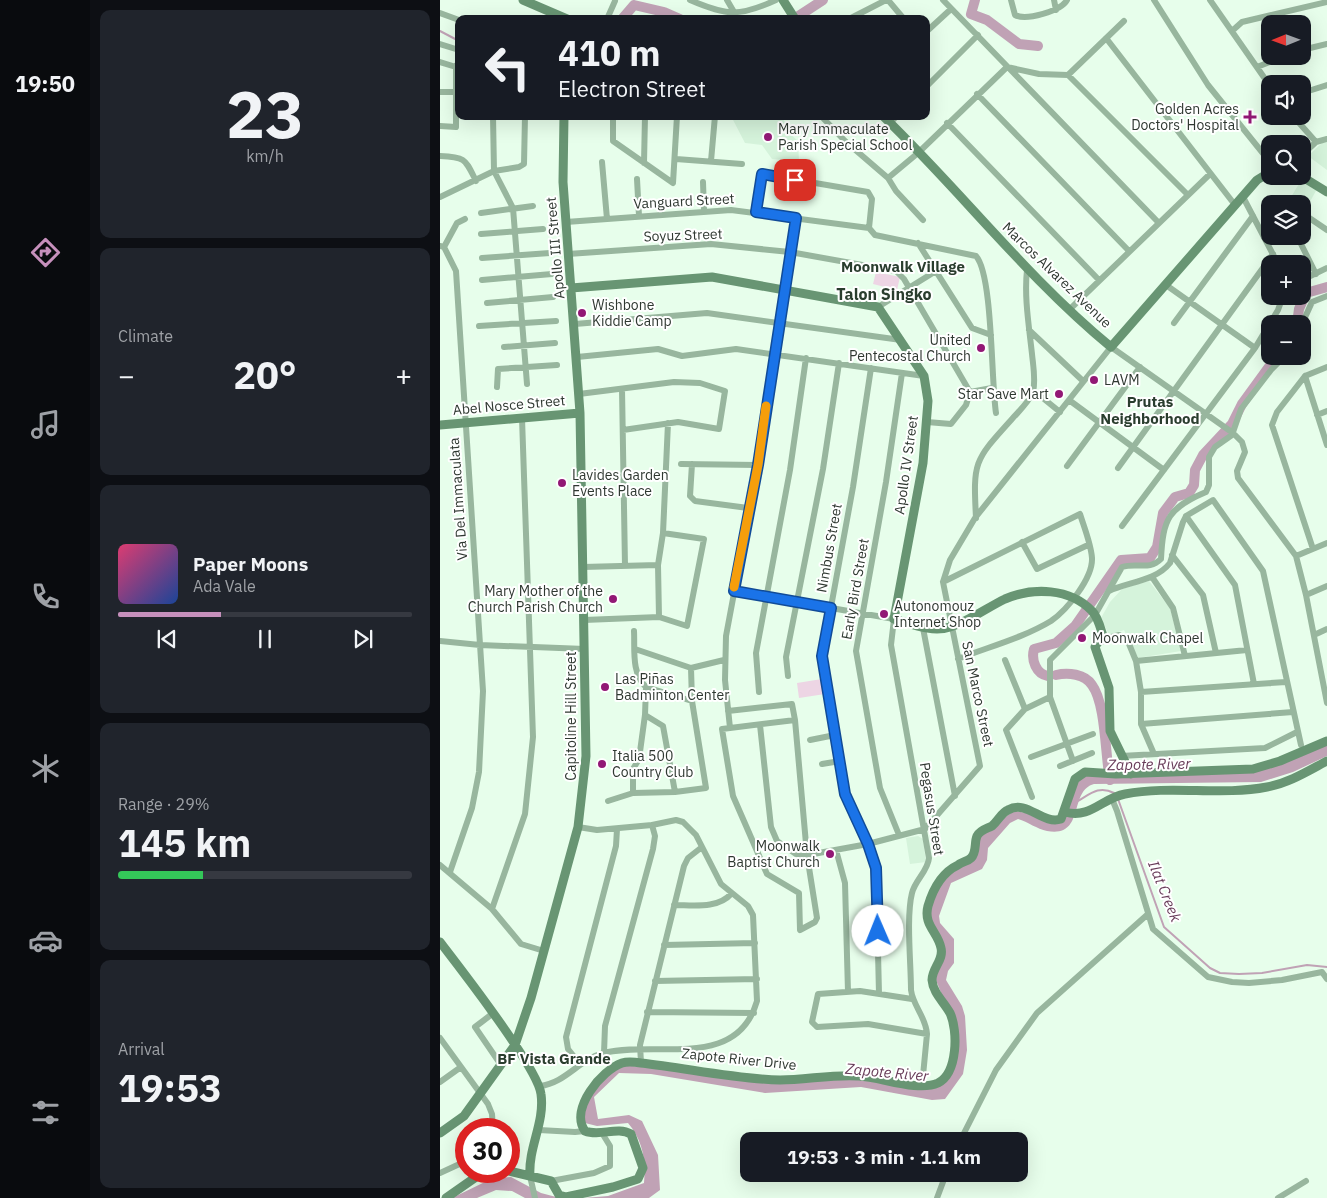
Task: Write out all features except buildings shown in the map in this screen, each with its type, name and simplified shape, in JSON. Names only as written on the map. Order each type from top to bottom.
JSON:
[{"type":"main road","points":[[523,0],[558,15]]},
{"type":"main road","points":[[783,0],[792,15]]},
{"type":"main road","name":"Apollo III Street","points":[[564,120],[566,222],[578,377]]},
{"type":"main road","name":"Marcos Alvarez Avenue","points":[[894,120],[918,153],[1027,270],[1068,310],[1111,346],[1148,302],[1166,285],[1261,178]]},
{"type":"main road","points":[[1311,182],[1327,192]]},
{"type":"main road","points":[[572,288],[712,277],[878,307]]},
{"type":"main road","name":"Apollo IV Street","points":[[878,307],[924,376],[928,401],[923,463],[894,619]]},
{"type":"main road","name":"Capitoline Hill Street","points":[[440,1133],[464,1116],[515,1045],[544,951],[578,827],[586,756],[578,377]]},
{"type":"main road","name":"Abel Nosce Street","points":[[440,424],[580,413]]},
{"type":"main road","points":[[894,619],[923,628],[952,627],[1005,599],[1021,594],[1049,592],[1073,597],[1094,613],[1104,639],[1098,642],[1095,647],[1109,688],[1110,731],[1131,774]]},
{"type":"main road","points":[[1069,813],[1076,777],[1085,772],[1131,774],[1259,768],[1327,741]]},
{"type":"main road","points":[[922,1086],[936,1083],[944,1077],[952,1063],[954,1046],[953,1022],[950,1013],[936,992],[932,980],[932,974],[942,954],[939,943],[927,920],[928,908],[935,886],[950,869],[971,858],[978,834],[992,826],[1008,809],[1020,807],[1055,820],[1061,819],[1069,813],[1084,813],[1116,797],[1192,789],[1256,789],[1281,783],[1327,761]]},
{"type":"main road","points":[[440,942],[515,1045],[540,1086],[542,1107],[539,1130],[529,1160],[531,1180]]},
{"type":"main road","name":"Zapote River Drive","points":[[584,1131],[579,1116],[581,1105],[587,1095],[617,1065],[627,1062],[766,1079],[796,1080],[859,1076],[922,1086]]},
{"type":"main road","points":[[520,1176],[531,1180],[551,1181],[559,1195],[566,1197],[597,1191],[638,1178],[643,1168],[631,1134],[622,1131],[602,1134],[584,1131]]},
{"type":"main road","points":[[446,1198],[467,1183]]},
{"type":"street","points":[[609,15],[615,0]]},
{"type":"street","points":[[690,0],[711,9],[745,13],[776,0]]},
{"type":"street","points":[[727,0],[734,12]]},
{"type":"street","points":[[857,15],[887,0],[900,15]]},
{"type":"street","points":[[943,0],[1158,222]]},
{"type":"street","points":[[1011,0],[1015,15],[1018,17],[1056,10],[1067,0]]},
{"type":"street","points":[[1054,0],[1056,10]]},
{"type":"street","points":[[1154,0],[1208,85],[1261,151]]},
{"type":"street","points":[[1210,0],[1262,75]]},
{"type":"street","points":[[1232,31],[1242,22],[1327,2]]},
{"type":"street","points":[[930,28],[952,9]]},
{"type":"street","points":[[440,13],[455,19]]},
{"type":"street","points":[[1068,75],[1124,20]]},
{"type":"street","points":[[930,83],[978,35]]},
{"type":"street","points":[[1106,38],[1235,205]]},
{"type":"street","points":[[440,44],[455,49]]},
{"type":"street","points":[[1311,48],[1327,44]]},
{"type":"street","points":[[440,62],[455,64]]},
{"type":"street","points":[[1257,67],[1262,65]]},
{"type":"street","points":[[1007,67],[1039,74],[1068,75],[1187,194]]},
{"type":"street","points":[[888,178],[918,153],[1007,67]]},
{"type":"street","points":[[1311,90],[1327,85]]},
{"type":"street","points":[[440,92],[455,92]]},
{"type":"street","points":[[977,94],[1129,251]]},
{"type":"street","points":[[440,126],[456,127],[456,120]]},
{"type":"street","points":[[492,120],[494,171],[513,208],[527,384]]},
{"type":"street","points":[[440,197],[476,182],[494,171],[519,168],[524,164],[525,120]]},
{"type":"street","points":[[613,120],[613,141],[673,183],[676,159],[677,120]]},
{"type":"street","points":[[644,163],[645,120]]},
{"type":"street","points":[[711,161],[715,120]]},
{"type":"street","points":[[824,120],[888,178],[896,191],[923,220]]},
{"type":"street","points":[[947,123],[1099,280]]},
{"type":"street","points":[[1301,125],[1316,142]]},
{"type":"street","points":[[1311,147],[1316,142],[1327,139]]},
{"type":"street","points":[[440,156],[458,156],[465,160],[476,182]]},
{"type":"street","points":[[676,159],[742,164]]},
{"type":"street","points":[[602,162],[607,219]]},
{"type":"street","points":[[756,212],[762,174],[868,192],[872,199],[869,228]]},
{"type":"street","points":[[1068,310],[1210,174]]},
{"type":"street","points":[[637,179],[639,216]]},
{"type":"street","points":[[703,182],[704,211]]},
{"type":"street","points":[[1118,468],[1172,390],[1273,254],[1242,197]]},
{"type":"street","points":[[482,213],[533,206]]},
{"type":"street","name":"Vanguard Street","points":[[566,222],[704,211],[756,212],[869,228],[874,235],[918,243],[978,258],[988,307],[991,335]]},
{"type":"street","points":[[1174,323],[1253,216]]},
{"type":"street","points":[[730,728],[724,660],[726,636],[748,508],[758,465],[778,323],[796,218]]},
{"type":"street","points":[[444,248],[457,224],[465,219]]},
{"type":"street","points":[[1311,219],[1327,230]]},
{"type":"street","points":[[481,234],[543,229]]},
{"type":"street","points":[[918,243],[974,331],[991,335],[992,388],[996,413]]},
{"type":"street","name":"Soyuz Street","points":[[568,254],[711,244],[790,252],[896,271],[970,392]]},
{"type":"street","points":[[1302,245],[1316,274]]},
{"type":"street","name":"Via Del Immaculata","points":[[444,248],[456,271],[483,691],[479,772],[472,808],[450,872]]},
{"type":"street","points":[[482,258],[550,253]]},
{"type":"street","points":[[1311,276],[1327,268]]},
{"type":"street","points":[[975,518],[974,486],[978,461],[984,451],[1027,402],[1033,390],[1025,289],[1027,270]]},
{"type":"street","points":[[878,307],[936,271]]},
{"type":"street","points":[[482,280],[552,274]]},
{"type":"street","points":[[1166,285],[1255,348]]},
{"type":"street","points":[[1306,315],[1312,302],[1327,296]]},
{"type":"street","points":[[487,303],[553,297]]},
{"type":"street","points":[[1122,526],[1255,348],[1280,305]]},
{"type":"street","points":[[575,324],[706,313],[901,340]]},
{"type":"street","points":[[479,326],[556,321]]},
{"type":"street","points":[[1029,330],[1083,382]]},
{"type":"street","points":[[504,347],[555,343]]},
{"type":"street","points":[[943,582],[950,560],[975,518],[1111,346],[1233,433],[1244,447],[1244,457],[1237,471],[1238,478],[1296,556],[1324,675],[1327,702]]},
{"type":"street","points":[[577,357],[658,349],[682,356],[736,350],[774,353],[924,376]]},
{"type":"street","points":[[759,692],[756,653],[790,470],[806,358]]},
{"type":"street","points":[[788,676],[786,658],[823,468],[839,363]]},
{"type":"street","points":[[497,386],[498,369],[557,365]]},
{"type":"street","points":[[1073,761],[1050,697],[1050,660],[1094,613],[1122,567],[1148,567],[1161,559],[1162,532],[1167,520],[1180,505],[1206,492],[1209,485],[1209,457],[1215,447],[1233,433],[1242,409],[1278,365]]},
{"type":"street","points":[[1066,466],[1140,367]]},
{"type":"street","points":[[1313,549],[1272,425],[1277,412],[1305,376],[1327,367]]},
{"type":"street","name":"Nimbus Street","points":[[871,368],[853,486],[822,656],[845,794],[868,844],[876,868],[879,994]]},
{"type":"street","name":"Early Bird Street","points":[[899,835],[880,788],[856,651],[886,482],[902,373]]},
{"type":"street","points":[[1305,376],[1327,445]]},
{"type":"street","points":[[579,394],[674,382],[700,384],[725,391],[719,428],[686,422],[623,430]]},
{"type":"street","points":[[927,422],[951,424],[966,405],[970,392],[992,388]]},
{"type":"street","points":[[622,389],[625,566]]},
{"type":"street","points":[[1033,390],[1060,412]]},
{"type":"street","points":[[1069,400],[1164,470]]},
{"type":"street","points":[[1317,415],[1327,411]]},
{"type":"street","points":[[492,909],[525,814],[533,737],[522,418]]},
{"type":"street","points":[[659,617],[658,565],[664,533],[668,423]]},
{"type":"street","points":[[681,464],[758,465]]},
{"type":"street","points":[[692,464],[690,496],[695,501],[748,508]]},
{"type":"street","points":[[1108,591],[1152,577],[1166,568],[1186,516],[1213,500],[1263,571],[1301,745]]},
{"type":"street","points":[[943,582],[1080,514],[1092,557],[1090,571],[1085,583],[1052,620],[958,659]]},
{"type":"street","points":[[1186,516],[1235,585],[1254,684]]},
{"type":"street","points":[[584,620],[659,617],[687,626],[704,539],[664,533]]},
{"type":"street","points":[[1022,542],[1037,569],[1088,545]]},
{"type":"street","points":[[1296,556],[1327,543]]},
{"type":"street","points":[[1172,555],[1204,595],[1216,653]]},
{"type":"street","points":[[583,567],[658,565]]},
{"type":"street","points":[[1152,577],[1173,608],[1185,656]]},
{"type":"street","name":"San Marco Street","points":[[925,829],[980,766],[943,582]]},
{"type":"street","points":[[1306,595],[1327,586]]},
{"type":"street","points":[[734,591],[894,619]]},
{"type":"street","name":"Pegasus Street","points":[[894,619],[891,645],[925,829],[929,862],[914,886],[911,901],[912,999],[923,1019],[927,1034],[922,1086]]},
{"type":"street","points":[[923,628],[954,796]]},
{"type":"street","points":[[1314,635],[1327,629]]},
{"type":"street","points":[[634,631],[637,674],[640,681],[646,687],[692,701]]},
{"type":"street","points":[[1104,639],[1119,635],[1125,636],[1136,661],[1141,692],[1142,724],[1154,754]]},
{"type":"street","points":[[440,642],[585,649]]},
{"type":"street","points":[[635,649],[691,668],[724,660]]},
{"type":"street","points":[[1136,661],[1247,650]]},
{"type":"street","points":[[1005,660],[1025,709]]},
{"type":"street","points":[[608,801],[633,793],[675,792],[706,788],[692,701],[691,668]]},
{"type":"street","points":[[1141,692],[1286,682]]},
{"type":"street","points":[[633,793],[633,769],[639,759],[646,716],[646,687]]},
{"type":"street","points":[[1032,797],[1006,730],[1025,709],[1050,697]]},
{"type":"street","points":[[728,711],[792,704],[795,720],[808,855],[817,921],[798,930],[800,895],[794,889],[767,874],[733,796],[722,729],[795,720]]},
{"type":"street","points":[[1142,724],[1293,712]]},
{"type":"street","points":[[646,716],[663,726],[675,792]]},
{"type":"street","points":[[760,725],[771,827],[777,841],[796,854],[808,855],[868,844],[925,829]]},
{"type":"street","points":[[1121,756],[1265,748],[1298,732]]},
{"type":"street","points":[[1031,757],[1093,734]]},
{"type":"street","points":[[810,740],[835,735]]},
{"type":"street","points":[[1060,766],[1092,753]]},
{"type":"street","points":[[822,764],[840,761]]},
{"type":"street","points":[[1116,797],[1117,811],[1148,914],[1156,933],[1211,979],[1249,983],[1282,980],[1322,972],[1327,979]]},
{"type":"street","points":[[540,1086],[560,1080],[580,1064],[604,1053],[719,1045],[736,1036],[754,1013],[757,1001],[753,915],[748,906],[721,884],[690,826],[676,820],[652,825],[617,828],[578,827]]},
{"type":"street","points":[[604,1053],[605,1026],[653,848],[654,836],[652,825]]},
{"type":"street","points":[[580,1064],[568,1049],[566,1037],[614,855],[617,828]]},
{"type":"street","points":[[641,1063],[639,1050],[674,905],[688,858],[702,847]]},
{"type":"street","points":[[836,850],[845,883],[848,992]]},
{"type":"street","points":[[440,865],[492,909],[521,944],[544,951]]},
{"type":"street","points":[[794,889],[813,891]]},
{"type":"street","points":[[674,905],[717,904],[724,902],[731,894]]},
{"type":"street","points":[[965,1132],[996,1070],[1037,1013],[1148,914]]},
{"type":"street","points":[[664,946],[755,942]]},
{"type":"street","points":[[655,981],[757,979]]},
{"type":"street","points":[[912,999],[848,992],[818,994],[812,1017],[813,1025],[868,1024],[927,1034]]},
{"type":"street","points":[[647,1012],[754,1013]]},
{"type":"street","points":[[492,1014],[475,1027],[501,1065]]},
{"type":"street","points":[[440,1039],[480,1094],[493,1118]]},
{"type":"street","points":[[440,1082],[461,1067]]},
{"type":"street","points":[[539,1130],[584,1131]]},
{"type":"street","points":[[551,1181],[594,1174],[610,1166],[610,1146],[602,1134]]},
{"type":"street","points":[[440,1173],[455,1166]]},
{"type":"street","points":[[531,1180],[535,1198]]},
{"type":"street","points":[[937,1198],[943,1182]]},
{"type":"street","points":[[1278,1198],[1306,1182]]},
{"type":"shaded area","name":"Mary Immaculate Parish Special School","points":[[733,120],[784,120],[789,133],[798,141],[799,161],[772,159],[762,145],[745,143]]},
{"type":"shaded area","points":[[1327,142],[1327,170],[1311,158],[1311,153],[1322,143]]},
{"type":"shaded area","points":[[1298,185],[1311,185],[1317,189],[1311,200],[1311,195],[1292,195]]},
{"type":"shaded area","points":[[876,272],[900,277],[897,290],[873,284]]},
{"type":"shaded area","points":[[1149,581],[1170,608],[1181,651],[1138,658],[1124,630],[1109,635],[1101,618],[1110,602],[1122,589]]},
{"type":"shaded area","points":[[822,679],[825,694],[799,698],[797,683]]},
{"type":"shaded area","points":[[1327,744],[1327,756],[1293,772],[1261,782],[1094,784],[1086,788],[1081,795],[1072,821],[1067,828],[1059,831],[1047,831],[1018,819],[1010,823],[988,848],[987,860],[982,869],[951,883],[939,916],[940,923],[954,939],[954,963],[948,971],[946,980],[962,1006],[965,1016],[967,1050],[963,1074],[945,1099],[932,1100],[861,1087],[765,1093],[651,1074],[619,1073],[594,1097],[598,1119],[629,1115],[642,1121],[658,1155],[660,1190],[649,1198],[584,1198],[608,1196],[644,1183],[642,1151],[637,1137],[628,1123],[597,1126],[585,1123],[582,1111],[600,1081],[624,1065],[765,1081],[838,1077],[940,1086],[950,1069],[955,1028],[934,975],[941,959],[930,924],[929,908],[944,877],[975,858],[981,834],[1014,811],[1064,819],[1079,778],[1083,773],[1255,772]]},
{"type":"shaded area","points":[[918,836],[923,839],[926,862],[910,864],[906,838]]},
{"type":"shaded area","points":[[520,1182],[541,1193],[560,1198],[525,1198],[512,1191],[496,1190],[477,1198],[452,1198],[483,1183]]},
{"type":"waterway","points":[[800,15],[823,0]]},
{"type":"waterway","points":[[975,0],[971,14],[987,20],[1019,44],[1038,46]]},
{"type":"waterway","points":[[625,15],[634,5],[671,15]]},
{"type":"waterway","points":[[440,31],[455,39]]},
{"type":"waterway","points":[[1298,315],[1306,293],[1327,287]]},
{"type":"waterway","points":[[1048,676],[1040,672],[1035,666],[1033,658],[1034,649],[1056,643],[1075,626],[1121,560],[1150,558],[1157,547],[1163,513],[1175,497],[1189,493],[1194,485],[1195,470],[1203,455],[1232,424],[1242,404],[1270,365]]},
{"type":"waterway","name":"Zapote River","points":[[1056,675],[1071,674],[1081,676],[1089,681],[1097,694],[1103,717],[1110,780]]},
{"type":"waterway","name":"Ilat Creek","points":[[1078,801],[1099,790],[1114,793]]},
{"type":"waterway","name":"Ilat Creek","points":[[1118,799],[1164,927],[1210,968],[1220,973],[1239,974],[1262,973],[1307,965],[1327,967]]},
{"type":"slow traffic","points":[[734,587],[748,508],[758,465],[766,406]]},
{"type":"place","name":"Golden Acres Doctors' Hospital","points":[[1250,117]]},
{"type":"place","name":"Mary Immaculate Parish Special School","points":[[768,137]]},
{"type":"place","name":"Wishbone Kiddie Camp","points":[[582,313]]},
{"type":"place","name":"United Pentecostal Church","points":[[981,348]]},
{"type":"place","name":"LAVM","points":[[1094,380]]},
{"type":"place","name":"Star Save Mart","points":[[1059,394]]},
{"type":"place","name":"Lavides Garden Events Place","points":[[562,483]]},
{"type":"place","name":"Mary Mother of the Church Parish Church","points":[[613,599]]},
{"type":"place","name":"Autonomouz Internet Shop","points":[[884,614]]},
{"type":"place","name":"Moonwalk Chapel","points":[[1082,638]]},
{"type":"place","name":"Las Piñas Badminton Center","points":[[605,687]]},
{"type":"place","name":"Italia 500 Country Club","points":[[602,764]]},
{"type":"place","name":"Moonwalk Baptist Church","points":[[830,854]]},
{"type":"district","name":"Moonwalk Village","points":[[903,266]]},
{"type":"district","name":"Talon Singko","points":[[884,294]]},
{"type":"district","name":"Prutas Neighborhood","points":[[1150,410]]},
{"type":"district","name":"BF Vista Grande","points":[[554,1058]]},
{"type":"route","points":[[795,180],[762,174],[756,212],[796,218],[758,465],[748,508],[734,591],[831,608],[822,656],[845,794],[868,844],[876,868],[878,931]]}]
